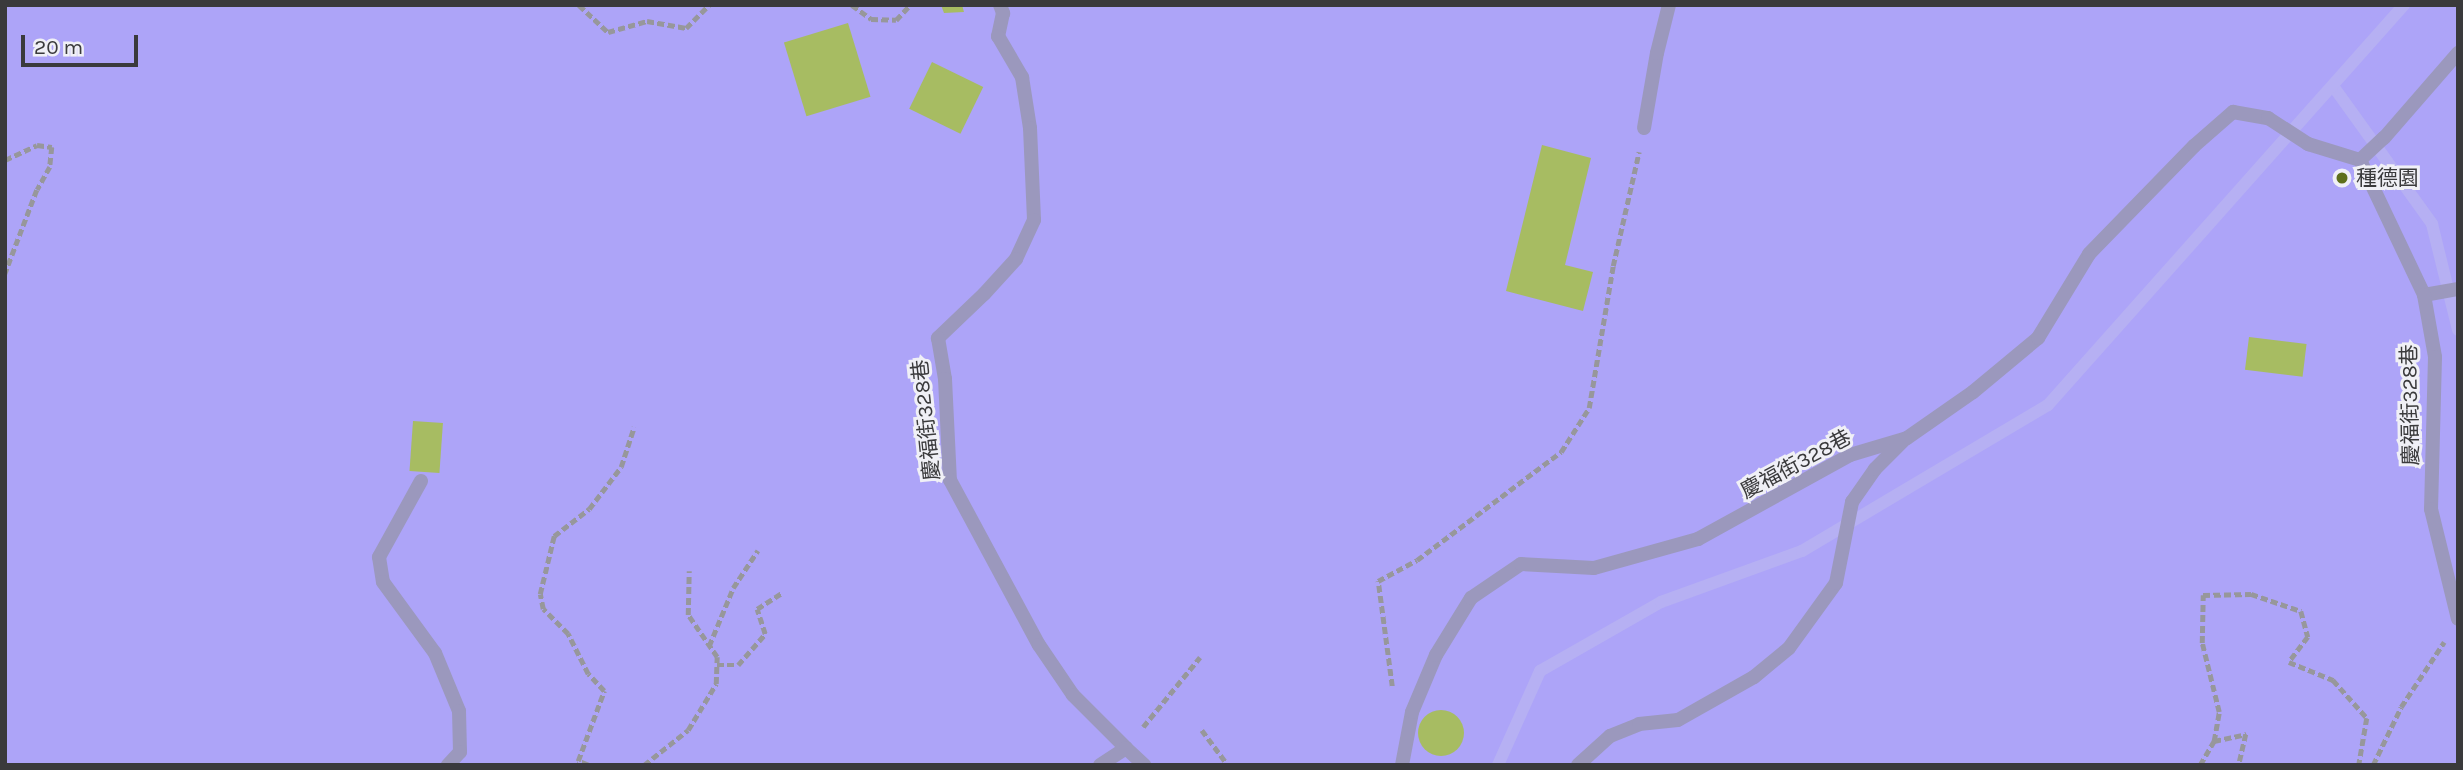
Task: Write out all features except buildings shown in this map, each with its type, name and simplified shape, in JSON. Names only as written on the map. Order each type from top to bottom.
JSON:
[{"type":"street","name":"慶福街328巷","points":[[1000,5],[1003,13],[998,36],[1022,77],[1030,128],[1034,220],[1016,259],[938,338],[945,379],[950,480],[1039,645],[1073,695],[1144,765]]},
{"type":"street","points":[[1644,128],[1657,53],[1669,5]]},
{"type":"street","points":[[2364,156],[2384,138],[2458,53]]},
{"type":"street","name":"慶福街328巷","points":[[1402,765],[1412,712],[1436,655],[1471,598],[1521,564],[1594,568],[1698,539],[1850,455],[1906,438],[1973,392],[2038,338],[2089,254],[2194,146],[2233,112],[2268,118],[2308,144],[2364,156],[2425,295],[2435,357],[2431,509],[2454,626]]},
{"type":"street","points":[[2425,295],[2458,289]]},
{"type":"street","points":[[1578,765],[1610,736],[1639,724],[1678,719],[1754,677],[1790,648],[1836,583],[1852,502],[1875,469],[1906,438]]},
{"type":"street","points":[[421,481],[379,557],[383,582],[435,653],[459,711],[460,752],[448,765]]},
{"type":"street","points":[[1100,765],[1126,748]]},
{"type":"path","points":[[579,5],[608,32],[647,22],[686,28],[709,5]]},
{"type":"path","points":[[852,5],[871,19],[883,20],[896,20],[910,5]]},
{"type":"path","points":[[1394,698],[1378,581],[1417,560],[1561,452],[1589,408],[1613,266],[1644,128]]},
{"type":"path","points":[[5,160],[37,145],[52,147],[50,167],[37,190],[5,274]]},
{"type":"path","points":[[588,765],[578,761],[604,691],[588,674],[568,634],[544,609],[540,594],[554,536],[589,509],[621,467],[634,427]]},
{"type":"path","points":[[709,646],[733,588],[758,550]]},
{"type":"path","points":[[645,765],[688,730],[716,684],[717,657],[688,615],[689,571]]},
{"type":"path","points":[[717,664],[738,665],[765,634],[757,609],[783,592]]},
{"type":"path","points":[[2200,765],[2214,741],[2219,712],[2202,643],[2203,595],[2251,594],[2301,611],[2308,636],[2289,662],[2333,680],[2367,718],[2359,765]]},
{"type":"path","points":[[2373,765],[2401,707],[2454,626]]},
{"type":"path","points":[[1126,748],[1200,657]]},
{"type":"path","points":[[1202,730],[1228,765]]},
{"type":"path","points":[[2214,741],[2246,734],[2239,765]]},
{"type":"shaded area","points":[[5,5],[2458,5],[2458,765],[5,765]]},
{"type":"waterway","points":[[1498,765],[1540,671],[1661,602],[1802,551],[2048,405],[2404,5]]},
{"type":"waterway","points":[[2333,86],[2432,224],[2458,330]]},
{"type":"place","name":"種德園","points":[[2342,178]]}]
